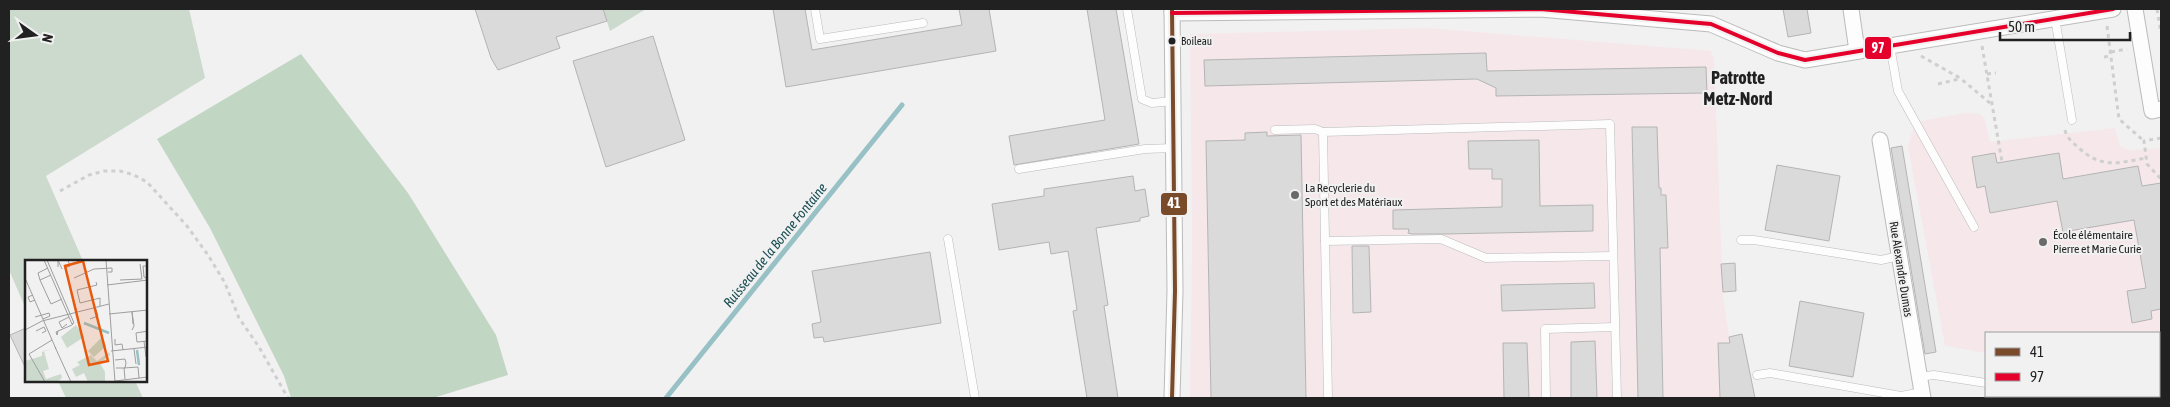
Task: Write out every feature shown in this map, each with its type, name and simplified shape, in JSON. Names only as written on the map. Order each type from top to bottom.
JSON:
[{"type":"street","points":[[1172,398],[1174,148],[1172,11],[1540,9],[1711,24],[1778,53],[1805,60],[2108,10]]},
{"type":"street","points":[[1850,9],[1858,51]]},
{"type":"street","points":[[2136,9],[2152,111],[2161,109]]},
{"type":"street","name":"Rue Alexandre Dumas","points":[[1880,140],[1921,389]]},
{"type":"lane","points":[[815,9],[820,39],[923,23]]},
{"type":"lane","points":[[1127,9],[1142,99],[1152,102],[1173,101]]},
{"type":"lane","points":[[2055,18],[2072,120]]},
{"type":"lane","points":[[1890,46],[1898,91],[1974,227]]},
{"type":"lane","points":[[1274,130],[1315,129],[1322,132],[1610,124],[1617,398]]},
{"type":"lane","points":[[1322,132],[1328,398]]},
{"type":"lane","points":[[1019,169],[1145,149],[1174,148]]},
{"type":"lane","points":[[948,239],[975,398]]},
{"type":"lane","points":[[1325,241],[1441,240],[1486,258],[1613,256]]},
{"type":"lane","points":[[1741,240],[1754,240],[1881,260],[1899,256]]},
{"type":"lane","points":[[1546,398],[1545,329],[1615,327]]},
{"type":"lane","points":[[1757,375],[1770,373],[1901,396],[1921,389],[1934,375],[1985,383]]},
{"type":"path","points":[[2157,9],[2161,33]]},
{"type":"path","points":[[2108,10],[2115,79],[2114,87],[2119,119],[2144,141],[2147,164],[2161,179]]},
{"type":"path","points":[[1980,31],[2002,162]]},
{"type":"path","points":[[1918,41],[1920,55],[1960,78],[1991,103]]},
{"type":"path","points":[[2104,57],[2112,56]]},
{"type":"path","points":[[1987,74],[1996,73]]},
{"type":"path","points":[[1938,84],[1960,78]]},
{"type":"path","points":[[2065,127],[2066,133],[2072,142],[2084,153],[2103,163],[2112,164],[2146,158]]},
{"type":"path","points":[[2144,141],[2161,138]]},
{"type":"path","points":[[60,190],[89,175],[104,171],[120,171],[134,174],[147,182],[187,226],[208,255],[224,283],[239,318],[259,347],[288,398]]},
{"type":"shaded area","points":[[1428,28],[1712,51],[1711,55],[1714,56],[1723,297],[1739,398],[1190,398],[1192,240],[1190,34]]},
{"type":"shaded area","name":"École élémentaire Pierre et Marie Curie","points":[[1966,113],[1980,114],[1985,119],[1990,142],[2115,128],[2120,146],[2128,150],[2161,148],[2161,357],[2160,332],[1985,332],[1985,353],[1945,346],[1908,147],[1912,131],[1921,121]]},
{"type":"green space","points":[[9,9],[189,9],[205,78],[46,176],[83,260],[25,260],[25,307],[9,270]]},
{"type":"green space","points":[[603,9],[646,9],[610,31]]},
{"type":"green space","points":[[301,54],[408,193],[496,335],[508,375],[433,398],[291,398],[284,376],[210,228],[157,139]]},
{"type":"green space","points":[[58,382],[135,382],[143,398],[66,398]]},
{"type":"building","points":[[475,9],[603,9],[607,21],[556,37],[560,48],[498,70],[491,58]]},
{"type":"building","points":[[773,9],[805,9],[812,50],[962,25],[959,9],[989,9],[996,51],[786,87]]},
{"type":"building","points":[[1087,9],[1116,9],[1139,144],[1014,165],[1009,136],[1105,120]]},
{"type":"building","points":[[1783,9],[1807,9],[1811,33],[1788,37]]},
{"type":"building","points":[[653,36],[685,140],[606,167],[573,61]]},
{"type":"building","points":[[1486,53],[1487,71],[1706,67],[1707,93],[1496,96],[1496,88],[1477,79],[1205,86],[1204,60]]},
{"type":"building","points":[[1632,127],[1657,127],[1659,188],[1661,188],[1661,195],[1666,195],[1668,248],[1660,248],[1663,398],[1638,398]]},
{"type":"building","points":[[1267,132],[1267,136],[1301,135],[1306,398],[1211,398],[1206,141],[1245,140],[1245,133]]},
{"type":"building","points":[[1539,140],[1540,206],[1593,205],[1593,231],[1412,234],[1408,233],[1409,229],[1393,229],[1393,210],[1502,207],[1502,179],[1492,179],[1492,169],[1469,169],[1468,141]]},
{"type":"building","points":[[1902,146],[1936,352],[1925,354],[1891,148]]},
{"type":"building","points":[[1995,153],[1997,163],[2059,153],[2063,179],[2138,166],[2142,186],[2161,183],[2161,309],[2151,311],[2152,319],[2132,323],[2127,291],[2146,288],[2134,220],[2063,232],[2057,201],[1990,213],[1985,186],[1977,188],[1972,157]]},
{"type":"building","points":[[1777,165],[1840,176],[1829,241],[1765,230]]},
{"type":"building","points":[[1133,176],[1135,191],[1145,189],[1149,216],[1140,218],[1140,221],[1096,228],[1108,305],[1104,306],[1118,398],[1087,398],[1073,311],[1077,310],[1068,251],[1051,254],[1049,242],[999,250],[992,204],[1044,196],[1044,189]]},
{"type":"building","points":[[1352,246],[1369,246],[1371,312],[1353,313]]},
{"type":"building","points":[[930,252],[941,323],[824,342],[823,337],[814,338],[812,324],[821,322],[812,271]]},
{"type":"building","points":[[1735,263],[1736,291],[1723,292],[1721,264]]},
{"type":"building","points":[[1594,283],[1595,308],[1502,311],[1501,285]]},
{"type":"building","points":[[1800,301],[1864,313],[1853,377],[1789,366]]},
{"type":"building","points":[[25,328],[25,367],[10,335]]},
{"type":"building","points":[[1742,334],[1755,398],[1720,398],[1718,343],[1730,343],[1729,337]]},
{"type":"building","points":[[1595,341],[1597,398],[1571,398],[1571,342]]},
{"type":"building","points":[[1503,343],[1527,343],[1529,398],[1504,398]]},
{"type":"waterway","name":"Ruisseau de la Bonne Fontaine","points":[[666,398],[902,105]]},
{"type":"transit line","name":"41","points":[[1172,9],[1175,291],[1172,398]]},
{"type":"transit line","name":"97","points":[[1172,13],[1540,9],[1711,24],[1778,53],[1805,60],[2113,9]]},
{"type":"place","name":"Boileau","points":[[1172,41]]},
{"type":"place","name":"La Recyclerie du Sport et des Matériaux","points":[[1295,195]]},
{"type":"place","name":"École élémentaire Pierre et Marie Curie","points":[[2043,242]]},
{"type":"district","name":"Patrotte Metz-Nord","points":[[1738,88]]}]
